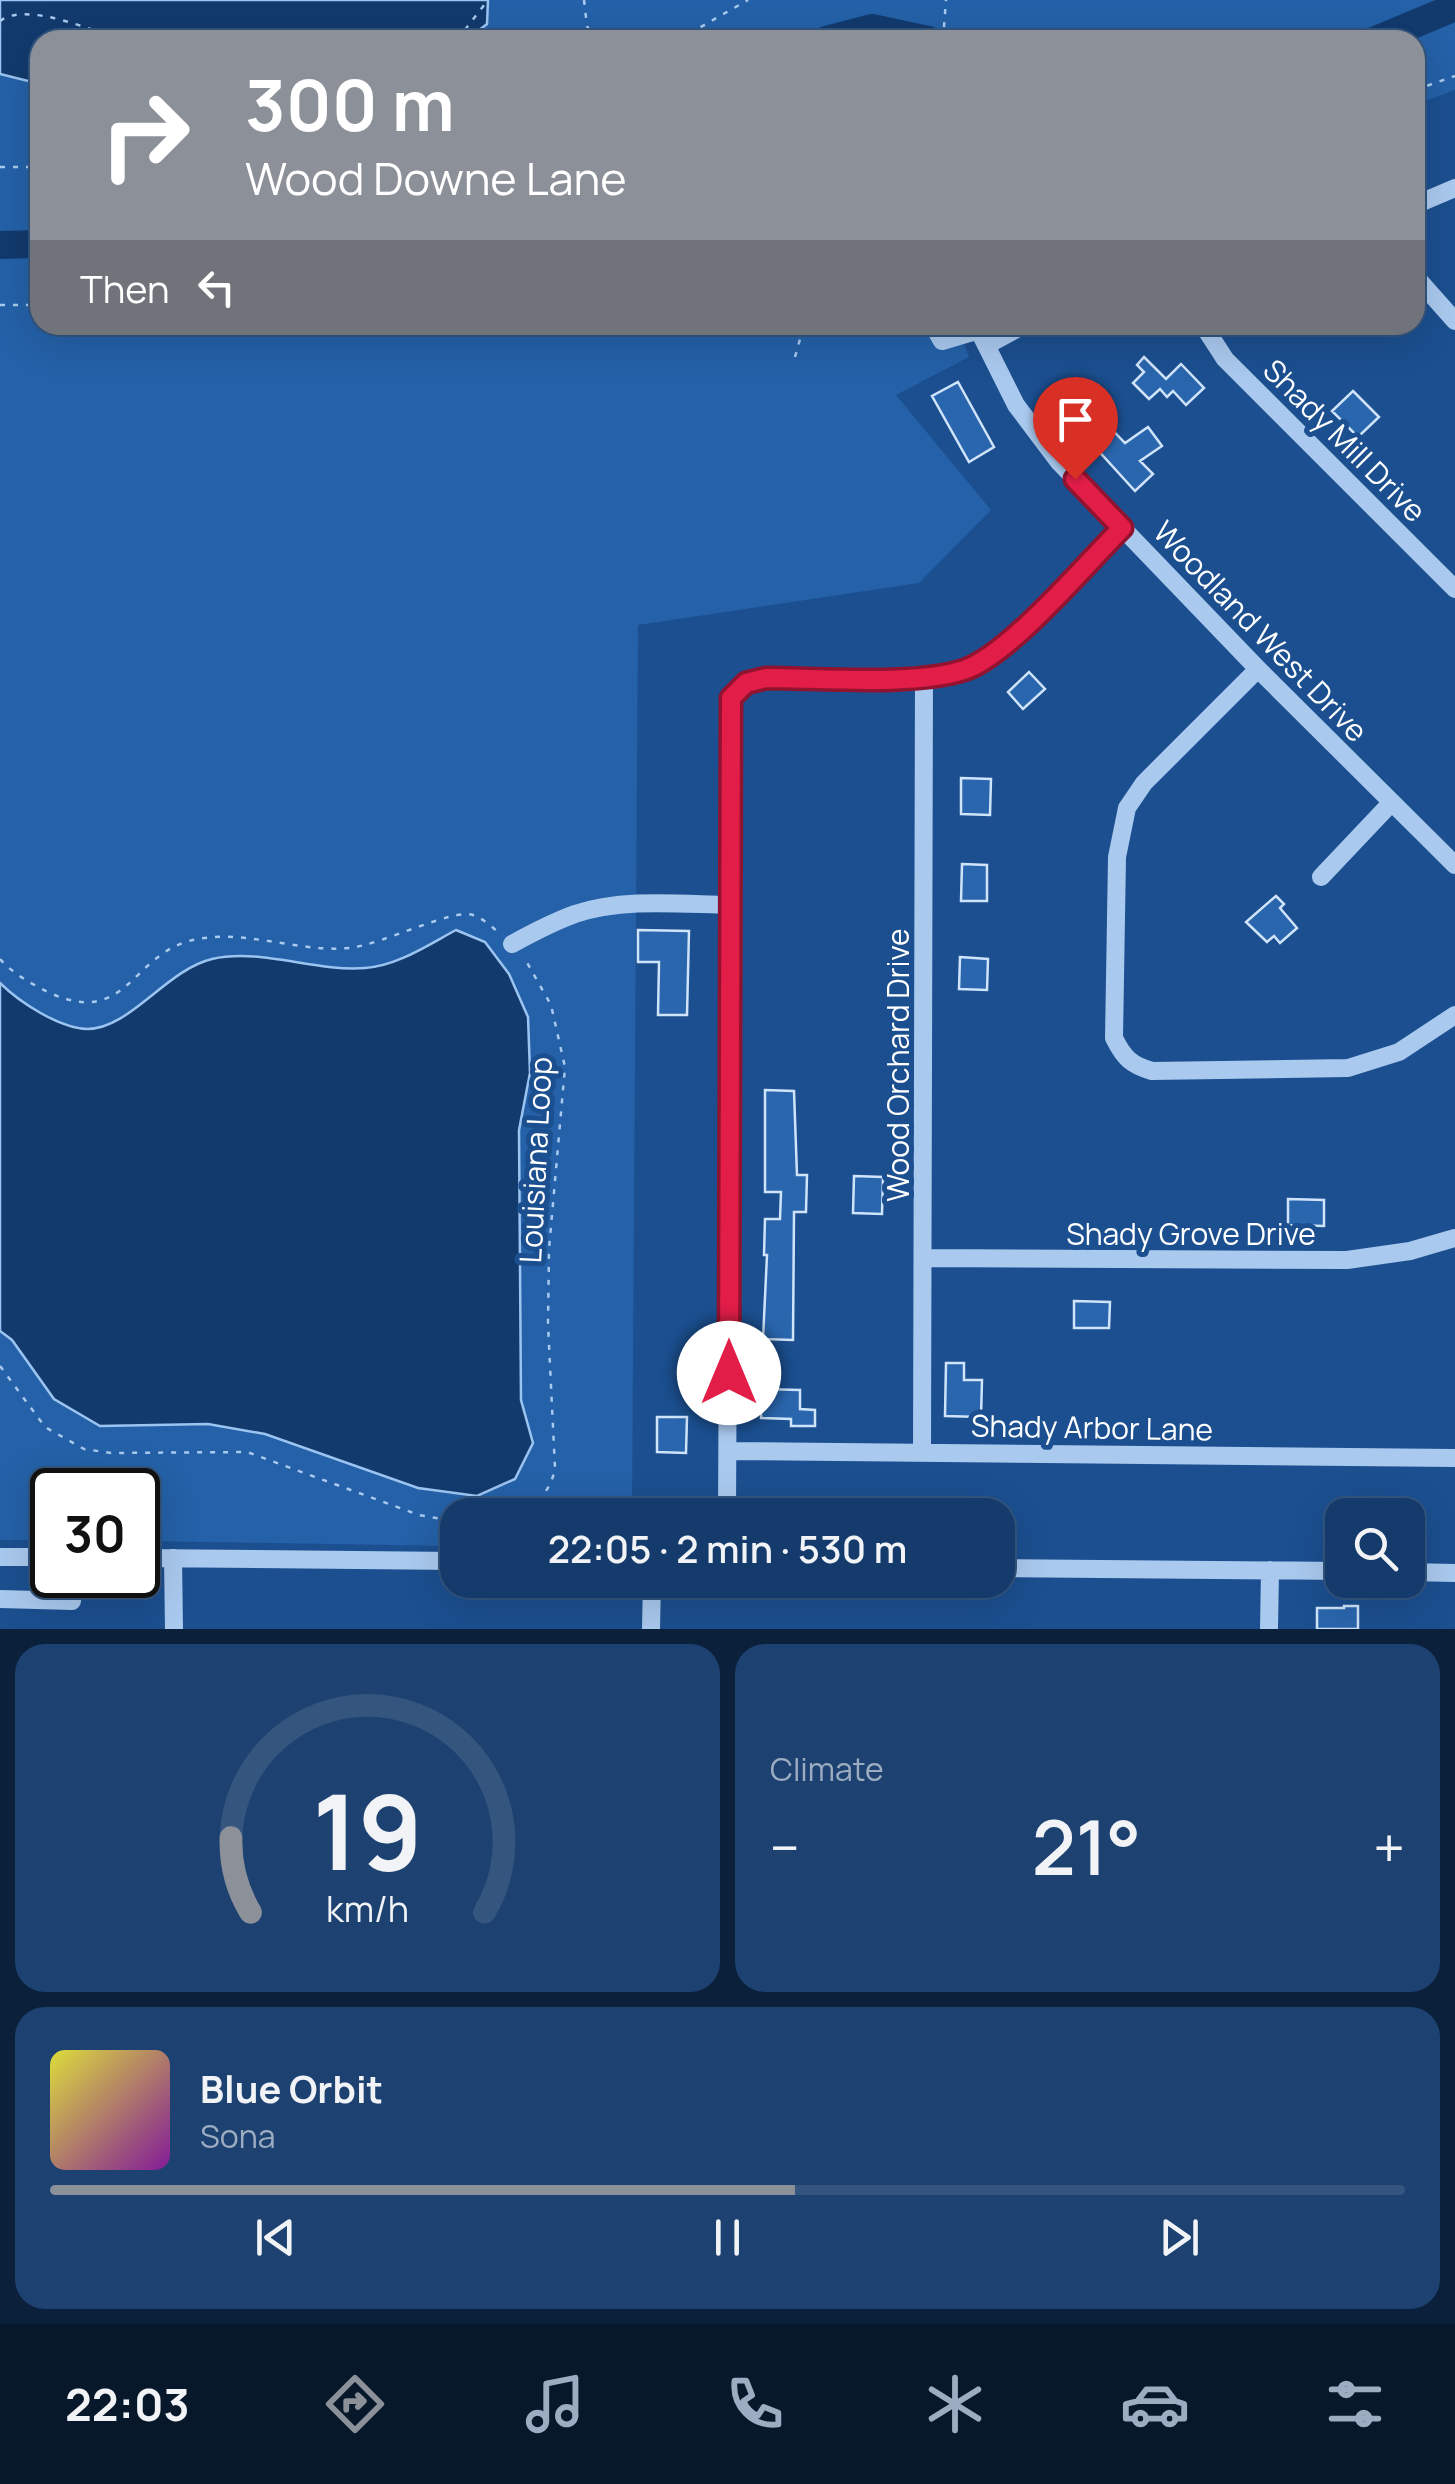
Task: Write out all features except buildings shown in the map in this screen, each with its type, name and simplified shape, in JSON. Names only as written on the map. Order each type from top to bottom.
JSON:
[{"type":"street","points":[[1425,201],[1455,188]]},
{"type":"street","points":[[1425,287],[1455,320]]},
{"type":"street","name":"Woodland West Drive","points":[[982,335],[1026,419],[1059,462],[1258,669],[1455,865]]},
{"type":"street","name":"Shady Mill Drive","points":[[1209,335],[1225,359],[1455,589]]},
{"type":"street","points":[[727,1498],[731,698],[746,683],[766,678],[924,677],[967,669],[994,654],[1122,528]]},
{"type":"street","points":[[1258,669],[1144,783],[1127,808],[1118,838],[1114,1038],[1128,1062],[1152,1071],[1331,1069],[1365,1064],[1400,1052],[1455,1015]]},
{"type":"street","name":"Wood Orchard Drive","points":[[922,1452],[924,677]]},
{"type":"street","points":[[1321,878],[1392,802]]},
{"type":"street","points":[[512,944],[594,909],[634,904],[729,904]]},
{"type":"street","name":"Shady Grove Drive","points":[[924,1258],[1348,1260],[1410,1251],[1455,1238]]},
{"type":"street","name":"Shady Arbor Lane","points":[[728,1452],[1455,1458]]},
{"type":"street","points":[[0,1557],[30,1557]]},
{"type":"street","points":[[160,1558],[440,1561]]},
{"type":"street","points":[[173,1558],[174,1629]]},
{"type":"street","points":[[1015,1568],[1325,1571]]},
{"type":"street","points":[[1270,1570],[1270,1629]]},
{"type":"street","points":[[1425,1572],[1455,1573]]},
{"type":"street","points":[[0,1599],[72,1598]]},
{"type":"street","points":[[651,1629],[652,1598]]},
{"type":"path","points":[[464,30],[488,0]]},
{"type":"path","points":[[584,0],[589,30]]},
{"type":"path","points":[[696,30],[748,0]]},
{"type":"path","points":[[944,30],[946,0]]},
{"type":"path","points":[[0,21],[9,14],[42,16],[89,30]]},
{"type":"path","points":[[1425,86],[1455,76]]},
{"type":"path","points":[[0,167],[30,168]]},
{"type":"path","points":[[0,305],[30,305]]},
{"type":"path","points":[[795,357],[801,335]]},
{"type":"path","name":"Louisiana Loop","points":[[0,959],[47,991],[76,1002],[92,1003],[121,992],[172,948],[204,938],[239,937],[346,948],[382,941],[462,913],[479,918],[512,944],[534,969],[544,989],[565,1067],[549,1268],[555,1468],[540,1498]]},
{"type":"path","points":[[0,1366],[45,1427],[77,1447],[112,1453],[247,1452],[440,1518]]},
{"type":"shaded area","points":[[0,0],[1455,0],[1455,90],[1425,101],[1425,30],[30,30],[30,335],[961,335],[969,357],[896,395],[991,510],[919,583],[638,625],[632,1498],[440,1498],[440,1546],[160,1541],[160,1468],[30,1468],[30,1540],[0,1540]]},
{"type":"shaded area","points":[[0,0],[488,0],[487,24],[479,30],[30,30],[30,82],[0,74]]},
{"type":"shaded area","points":[[456,930],[485,942],[509,974],[528,1017],[530,1073],[519,1130],[521,1400],[533,1443],[515,1479],[477,1496],[418,1488],[265,1434],[208,1424],[100,1426],[54,1399],[12,1340],[0,1331],[0,983],[40,1013],[87,1029],[118,1020],[179,975],[212,959],[250,956],[365,968],[400,959]]},
{"type":"waterway","points":[[1400,30],[1455,7]]},
{"type":"waterway","points":[[864,30],[881,30]]},
{"type":"waterway","points":[[0,245],[30,244]]},
{"type":"route","points":[[729,1373],[731,698],[746,683],[766,678],[924,677],[967,669],[994,654],[1122,528],[1075,479]]}]
